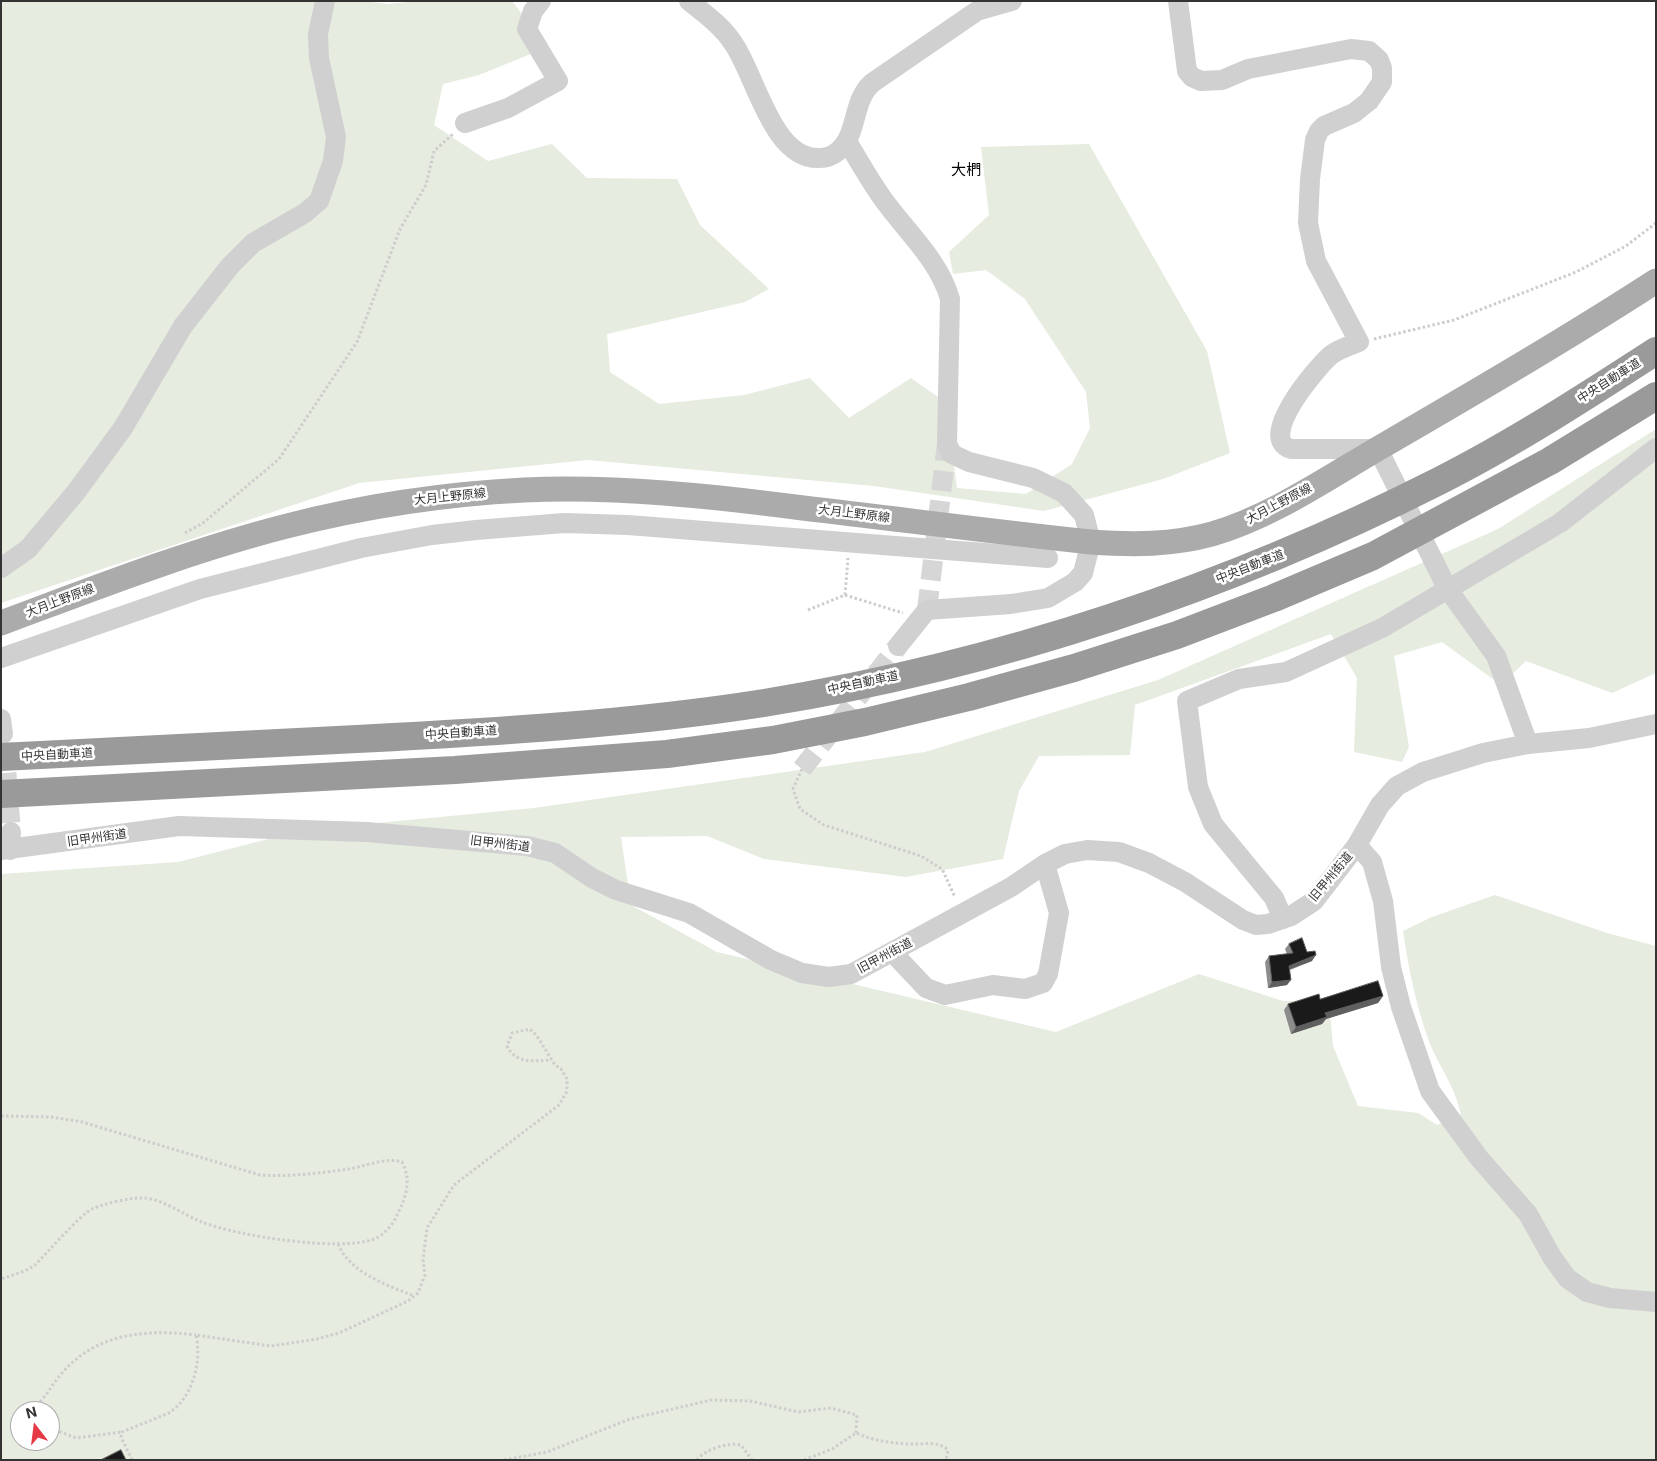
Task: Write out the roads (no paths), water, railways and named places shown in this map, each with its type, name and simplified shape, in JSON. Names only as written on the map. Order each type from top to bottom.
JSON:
[{"type":"highway","name":"中央自動車道","points":[[2,737],[457,734],[664,716],[765,702],[958,662],[1067,632],[1168,598],[1267,561],[1358,521],[1443,479],[1525,433],[1656,351]]},
{"type":"highway","points":[[1,794],[455,770],[667,754],[773,740],[865,722],[969,697],[1074,668],[1177,635],[1274,598],[1373,556],[1550,461],[1656,396]]},
{"type":"main road","name":"大月上野原線","points":[[1,623],[143,570],[284,527],[350,511],[405,502],[507,492],[594,490],[718,497],[1092,542],[1153,545],[1183,541],[1228,529],[1263,515],[1532,358],[1656,281]]},
{"type":"street","points":[[1,568],[28,549],[76,492],[124,428],[183,326],[230,266],[253,243],[305,213],[319,202],[333,161],[336,137],[319,58],[318,34],[326,1]]},
{"type":"street","points":[[465,123],[508,108],[558,81],[527,29],[533,11],[541,1]]},
{"type":"street","points":[[689,1],[732,41],[775,128],[793,149],[803,155],[815,158],[826,158],[835,154],[848,143],[860,98],[872,83],[971,14],[988,7],[1012,1]]},
{"type":"street","points":[[1178,1],[1187,71],[1192,77],[1202,81],[1222,80],[1248,69],[1351,48],[1369,51],[1379,60],[1382,68],[1382,82],[1369,101],[1354,113],[1324,126],[1319,131],[1315,140],[1310,180],[1308,223],[1316,261],[1359,342],[1332,354],[1306,380],[1286,414],[1279,434],[1280,442],[1284,447],[1291,449],[1378,449],[1446,588],[1496,656],[1528,744]]},
{"type":"street","points":[[848,143],[883,198],[938,270],[946,285],[950,299],[947,444],[952,454],[969,462],[1033,478],[1064,493],[1084,515],[1092,542],[1083,574],[1074,582],[1048,598],[1011,604],[927,610],[898,646]]},
{"type":"street","points":[[1283,919],[1274,898],[1213,824],[1198,787],[1187,701],[1239,679],[1286,672],[1382,628],[1446,588],[1560,523],[1656,448]]},
{"type":"street","points":[[1,658],[200,589],[309,560],[432,535],[564,523],[681,528],[1048,558]]},
{"type":"street","name":"旧甲州街道","points":[[7,844],[179,826],[367,832],[527,846],[555,853],[592,878],[616,890],[689,913],[771,960],[802,973],[829,977],[851,974],[1011,887],[1045,864],[1073,853],[1088,850],[1119,852],[1150,863],[1186,882],[1242,920],[1256,925],[1268,924],[1283,919],[1314,901],[1357,845],[1380,805],[1398,786],[1423,772],[1483,753],[1528,744],[1589,738],[1656,724]]},
{"type":"street","points":[[1357,845],[1372,862],[1384,901],[1391,967],[1401,1007],[1430,1091],[1479,1158],[1528,1214],[1552,1257],[1567,1278],[1587,1292],[1610,1298],[1656,1302]]},
{"type":"street","points":[[892,953],[926,988],[945,995],[993,985],[1025,990],[1043,983],[1048,974],[1059,913],[1045,864]]},
{"type":"tunnel","points":[[927,610],[947,444]]},
{"type":"tunnel","points":[[802,769],[898,646]]},
{"type":"tunnel","points":[[4,743],[11,832]]},
{"type":"district","name":"大椚","points":[[966,170]]}]
